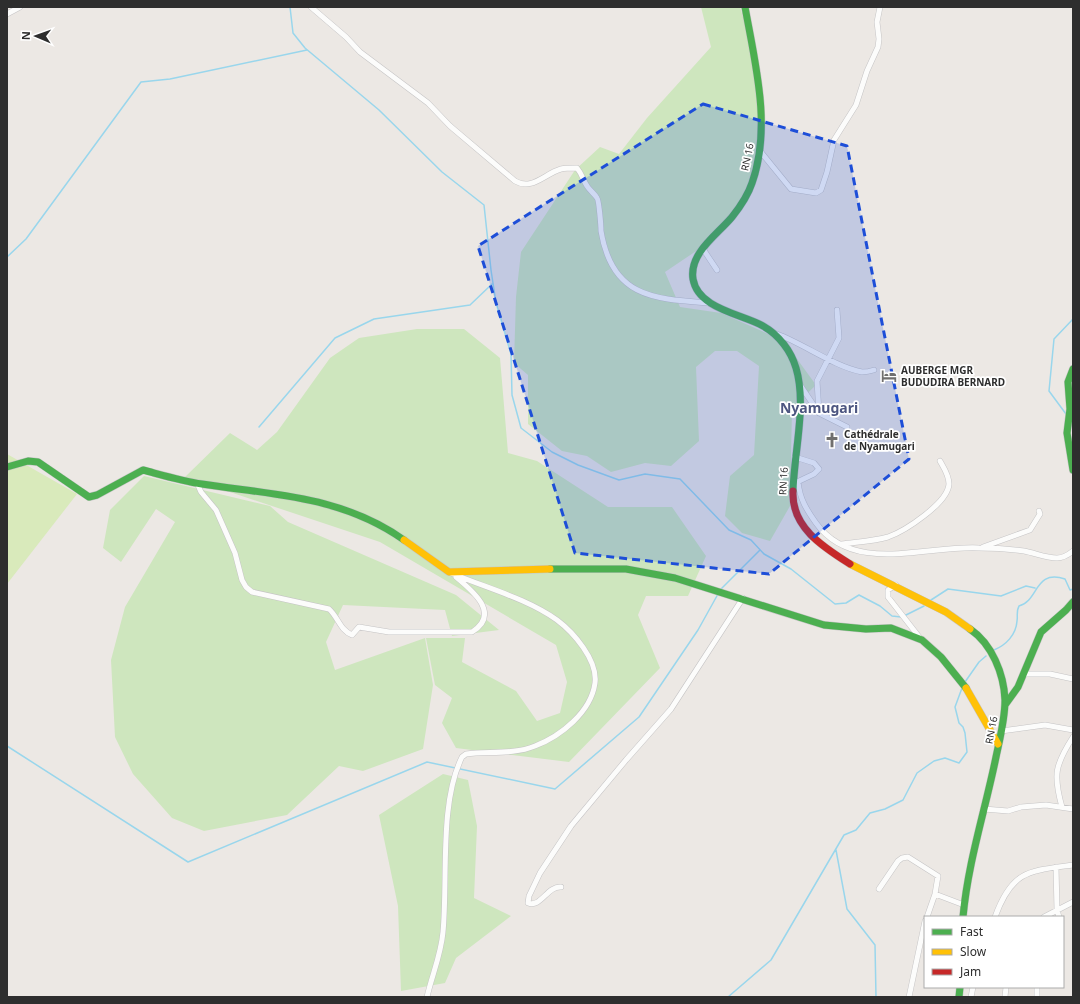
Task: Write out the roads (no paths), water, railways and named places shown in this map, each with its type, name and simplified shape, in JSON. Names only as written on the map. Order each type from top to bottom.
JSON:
[{"type":"main road","name":"RN 16","points":[[745,7],[760,107],[762,135],[760,151],[751,184],[744,200],[732,217],[702,249],[695,260],[693,280],[696,288],[711,303],[748,318],[772,332],[792,357],[799,382],[795,457],[796,483],[792,501],[794,513],[812,538],[852,564],[896,585],[955,618],[976,634],[991,652],[1000,673],[1005,705],[994,771],[969,863],[963,916]]},
{"type":"main road","points":[[1073,368],[1070,374],[1067,390],[1070,413],[1067,433],[1073,470]]},
{"type":"main road","points":[[7,466],[28,461],[38,462],[88,497],[97,495],[143,470],[197,483],[290,495],[343,508],[398,536],[449,572],[612,568],[675,578],[743,598],[824,625],[853,628],[891,628],[922,640],[941,657],[963,683],[998,744]]},
{"type":"main road","points":[[1005,705],[1012,697],[1024,674],[1041,632],[1046,624],[1066,610],[1073,602]]},
{"type":"street","points":[[7,14],[20,7]]},
{"type":"street","points":[[311,7],[360,52],[428,104],[450,126],[515,181],[522,185],[528,184],[561,169],[577,168],[583,174],[587,186],[598,198],[605,252],[614,268],[641,294],[666,300],[711,303]]},
{"type":"street","points":[[760,151],[791,189],[816,193],[821,190],[827,172],[834,140],[856,105],[867,71],[878,47],[879,39],[877,22],[880,7]]},
{"type":"street","points":[[702,249],[717,270]]},
{"type":"street","points":[[819,413],[817,381],[839,338],[837,310]]},
{"type":"street","points":[[772,332],[790,339],[829,359],[863,372],[874,370]]},
{"type":"street","points":[[799,382],[819,413],[847,427]]},
{"type":"street","points":[[795,457],[814,463],[819,469],[814,474],[796,483],[804,506],[820,528],[841,545],[859,551],[876,554],[980,548],[1024,551],[1056,558],[1066,556],[1073,551]]},
{"type":"street","points":[[841,545],[882,539],[897,534],[938,504],[948,491],[949,485],[948,477],[940,461]]},
{"type":"street","points":[[197,483],[201,492],[216,510],[235,553],[246,587],[252,592],[329,609],[334,613],[345,632],[352,635],[359,627],[390,632],[465,633],[472,632],[479,628],[485,620],[485,613],[480,600],[467,586],[449,572]]},
{"type":"street","points":[[980,548],[1030,530],[1040,514],[1039,511]]},
{"type":"street","points":[[427,997],[441,950],[450,798],[452,785],[462,757],[466,754],[503,752],[534,747],[552,737],[577,718],[590,699],[595,681],[590,660],[582,645],[556,620],[518,599],[449,572]]},
{"type":"street","points":[[896,585],[888,590],[888,597],[906,622],[922,640]]},
{"type":"street","points":[[561,887],[552,889],[533,905],[528,903],[529,896],[540,873],[571,826],[626,760],[672,709],[743,598]]},
{"type":"street","points":[[1024,674],[1050,674],[1073,679]]},
{"type":"street","points":[[1001,731],[1045,725],[1073,730]]},
{"type":"street","points":[[1062,807],[1056,785],[1056,774],[1062,754],[1073,737]]},
{"type":"street","points":[[984,809],[1004,811],[1033,806],[1073,809]]},
{"type":"street","points":[[879,890],[898,862],[902,858],[908,857],[938,876],[935,894],[927,916]]},
{"type":"street","points":[[996,916],[1006,895],[1018,879],[1034,870],[1073,865]]},
{"type":"street","points":[[1056,867],[1057,910],[1059,916]]},
{"type":"street","points":[[935,894],[964,905]]},
{"type":"street","points":[[1046,916],[1073,902]]},
{"type":"street","points":[[909,997],[924,926]]},
{"type":"waterway","points":[[290,7],[293,33],[305,48],[379,110],[442,172],[484,205],[496,303],[511,354],[512,395],[521,428],[552,452],[578,465],[619,480],[645,474],[680,479],[729,530],[751,540],[764,554],[791,569],[835,604],[846,603],[859,595],[880,606],[892,616],[901,617]]},
{"type":"waterway","points":[[7,257],[26,239],[141,82],[170,79],[307,50]]},
{"type":"waterway","points":[[259,427],[335,338],[374,319],[470,305],[492,284]]},
{"type":"waterway","points":[[1066,414],[1049,391],[1054,339],[1073,319]]},
{"type":"waterway","points":[[721,589],[760,550]]},
{"type":"waterway","points":[[994,650],[1010,639],[1015,631],[1019,606],[1030,598],[1042,582],[1048,578],[1055,577],[1065,579],[1070,590],[1073,589]]},
{"type":"waterway","points":[[931,600],[948,589],[1001,596],[1026,586],[1035,588]]},
{"type":"waterway","points":[[7,746],[188,862],[427,762],[555,789],[639,717],[698,630],[718,594]]},
{"type":"waterway","points":[[904,616],[924,606]]},
{"type":"waterway","points":[[965,682],[979,662],[986,656]]},
{"type":"waterway","points":[[728,997],[771,960],[844,835],[856,830],[870,813],[885,809],[903,800],[917,773],[934,761],[945,758],[959,763],[967,752],[965,733],[963,727],[959,723],[955,707],[962,688]]},
{"type":"waterway","points":[[836,850],[847,909],[875,945],[876,997]]},
{"type":"place","name":"AUBERGE MGR BUDUDIRA BERNARD","points":[[889,376]]},
{"type":"place","name":"Cathédrale de Nyamugari","points":[[832,440]]},
{"type":"district","name":"Nyamugari","points":[[819,407]]}]
